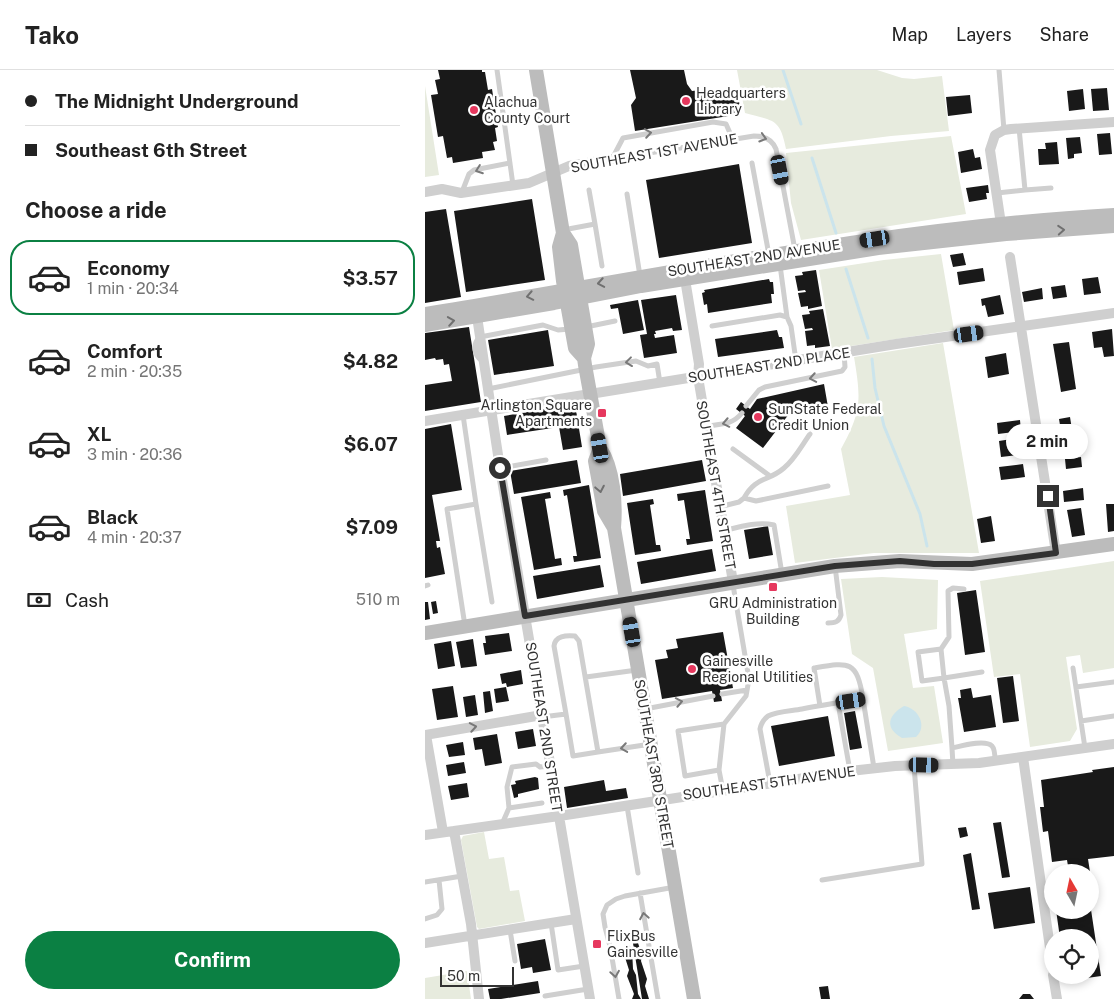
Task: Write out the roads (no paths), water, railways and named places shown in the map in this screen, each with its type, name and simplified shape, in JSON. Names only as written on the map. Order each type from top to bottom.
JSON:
[{"type":"street","name":"SOUTHEAST 3RD STREET","points":[[536,70],[563,232],[571,245],[573,294],[578,328],[588,344],[585,364],[600,448],[595,461],[604,511],[614,528],[695,999]]},
{"type":"street","points":[[1004,229],[990,150],[995,135],[1001,131],[1019,128],[1114,122]]},
{"type":"street","name":"SOUTHEAST 1ST AVENUE","points":[[425,192],[442,189],[461,192],[513,185],[529,182],[569,166],[612,159]]},
{"type":"street","name":"SOUTHEAST 2ND AVENUE","points":[[425,314],[476,312],[641,281],[774,260],[878,248],[1114,215]]},
{"type":"street","name":"SOUTHEAST 2ND AVENUE","points":[[774,260],[795,252],[875,239],[1004,229],[1114,226]]},
{"type":"street","points":[[1010,257],[1056,553]]},
{"type":"street","name":"SOUTHEAST 4TH STREET","points":[[684,274],[699,364],[697,377],[733,582]]},
{"type":"street","points":[[425,326],[476,312]]},
{"type":"street","name":"SOUTHEAST 2ND STREET","points":[[476,312],[500,468],[589,994]]},
{"type":"street","name":"SOUTHEAST 2ND PLACE","points":[[425,421],[844,353],[1114,313]]},
{"type":"street","points":[[425,633],[835,566],[900,561],[934,564],[972,564],[1114,544]]},
{"type":"street","points":[[443,832],[426,735],[542,715]]},
{"type":"street","name":"SOUTHEAST 5TH AVENUE","points":[[425,835],[850,771],[914,765],[953,765],[995,761],[1114,744]]},
{"type":"street","points":[[1023,757],[1047,929]]},
{"type":"street","points":[[454,831],[473,935],[472,943],[479,999]]},
{"type":"street","points":[[425,943],[576,919]]},
{"type":"street","points":[[1054,984],[1057,999]]},
{"type":"lane","points":[[497,70],[513,185]]},
{"type":"lane","points":[[999,70],[1001,131]]},
{"type":"lane","points":[[612,159],[623,138],[694,125],[713,122],[726,124],[730,133],[735,138]]},
{"type":"lane","points":[[1019,128],[1025,190]]},
{"type":"lane","name":"SOUTHEAST 1ST AVENUE","points":[[612,159],[735,138],[761,136],[774,143],[795,252]]},
{"type":"lane","points":[[461,192],[469,174],[474,170],[510,163]]},
{"type":"lane","points":[[752,163],[787,317],[791,326],[796,361]]},
{"type":"lane","points":[[997,193],[1051,188]]},
{"type":"lane","points":[[589,190],[602,266]]},
{"type":"lane","points":[[627,194],[641,281]]},
{"type":"lane","points":[[563,232],[595,224]]},
{"type":"lane","points":[[712,326],[780,316],[787,317]]},
{"type":"lane","points":[[480,337],[543,325],[558,330],[615,322]]},
{"type":"lane","points":[[746,406],[759,390],[765,387],[842,371],[845,367],[844,353]]},
{"type":"lane","points":[[488,389],[585,364],[636,361],[647,366],[657,364],[660,383]]},
{"type":"lane","points":[[706,427],[732,422],[742,413]]},
{"type":"lane","points":[[463,415],[492,602]]},
{"type":"lane","points":[[719,508],[739,502],[754,484],[787,465],[810,434]]},
{"type":"lane","points":[[733,449],[770,476]]},
{"type":"lane","points":[[500,468],[547,460]]},
{"type":"lane","points":[[744,498],[756,501],[828,486]]},
{"type":"lane","points":[[465,626],[447,509],[476,504]]},
{"type":"lane","points":[[723,531],[742,526],[774,524],[782,574]]},
{"type":"lane","points":[[828,623],[835,623],[840,619],[841,615],[835,566]]},
{"type":"lane","points":[[723,790],[719,770],[724,724],[746,696],[749,679],[733,582]]},
{"type":"lane","points":[[953,765],[949,706],[941,649],[949,638],[948,590],[953,588],[963,589]]},
{"type":"lane","points":[[598,752],[586,677],[577,638],[570,635],[558,638],[554,646],[573,756],[651,744]]},
{"type":"lane","points":[[941,649],[918,652],[922,681],[982,672]]},
{"type":"lane","points":[[820,706],[814,668],[846,664],[858,676],[874,768]]},
{"type":"lane","points":[[1073,668],[1085,748]]},
{"type":"lane","points":[[586,677],[638,669]]},
{"type":"lane","points":[[1076,687],[1114,682]]},
{"type":"lane","points":[[722,694],[747,690]]},
{"type":"lane","points":[[645,709],[713,696]]},
{"type":"lane","points":[[770,783],[760,729],[761,722],[766,717],[775,713],[863,699]]},
{"type":"lane","points":[[838,703],[850,771]]},
{"type":"lane","points":[[542,715],[566,714]]},
{"type":"lane","points":[[1081,721],[1114,716]]},
{"type":"lane","points":[[719,770],[685,776],[678,731],[724,724]]},
{"type":"lane","points":[[952,748],[985,743],[991,745],[994,749],[995,761]]},
{"type":"lane","points":[[502,824],[509,808],[507,787],[512,768],[536,764],[540,768],[550,766]]},
{"type":"lane","points":[[822,880],[922,864],[914,765]]},
{"type":"lane","points":[[509,808],[542,803]]},
{"type":"lane","points":[[627,806],[638,873]]},
{"type":"lane","points":[[425,882],[463,876]]},
{"type":"lane","points":[[425,919],[437,915],[442,908],[439,880]]},
{"type":"lane","points":[[619,999],[603,914],[607,905],[616,898],[675,887]]},
{"type":"lane","points":[[640,893],[658,999]]},
{"type":"lane","points":[[551,923],[558,970],[584,966]]},
{"type":"lane","points":[[510,929],[515,960]]},
{"type":"lane","points":[[545,996],[589,994]]},
{"type":"water","points":[[904,706],[913,710],[920,718],[920,733],[916,737],[902,738],[892,730],[890,722],[894,713]]},
{"type":"waterway","points":[[783,70],[801,124]]},
{"type":"waterway","points":[[812,158],[836,233]]},
{"type":"waterway","points":[[846,269],[868,338]]},
{"type":"waterway","points":[[872,359],[875,388],[884,426],[920,514],[927,546]]},
{"type":"place","name":"Headquarters Library","points":[[686,101]]},
{"type":"place","name":"Alachua County Court","points":[[474,110]]},
{"type":"place","name":"Arlington Square Apartments","points":[[602,413]]},
{"type":"place","name":"SunState Federal Credit Union","points":[[758,417]]},
{"type":"place","name":"GRU Administration Building","points":[[773,587]]},
{"type":"place","name":"Gainesville Regional Utilities","points":[[692,669]]},
{"type":"place","name":"FlixBus Gainesville","points":[[597,944]]}]
